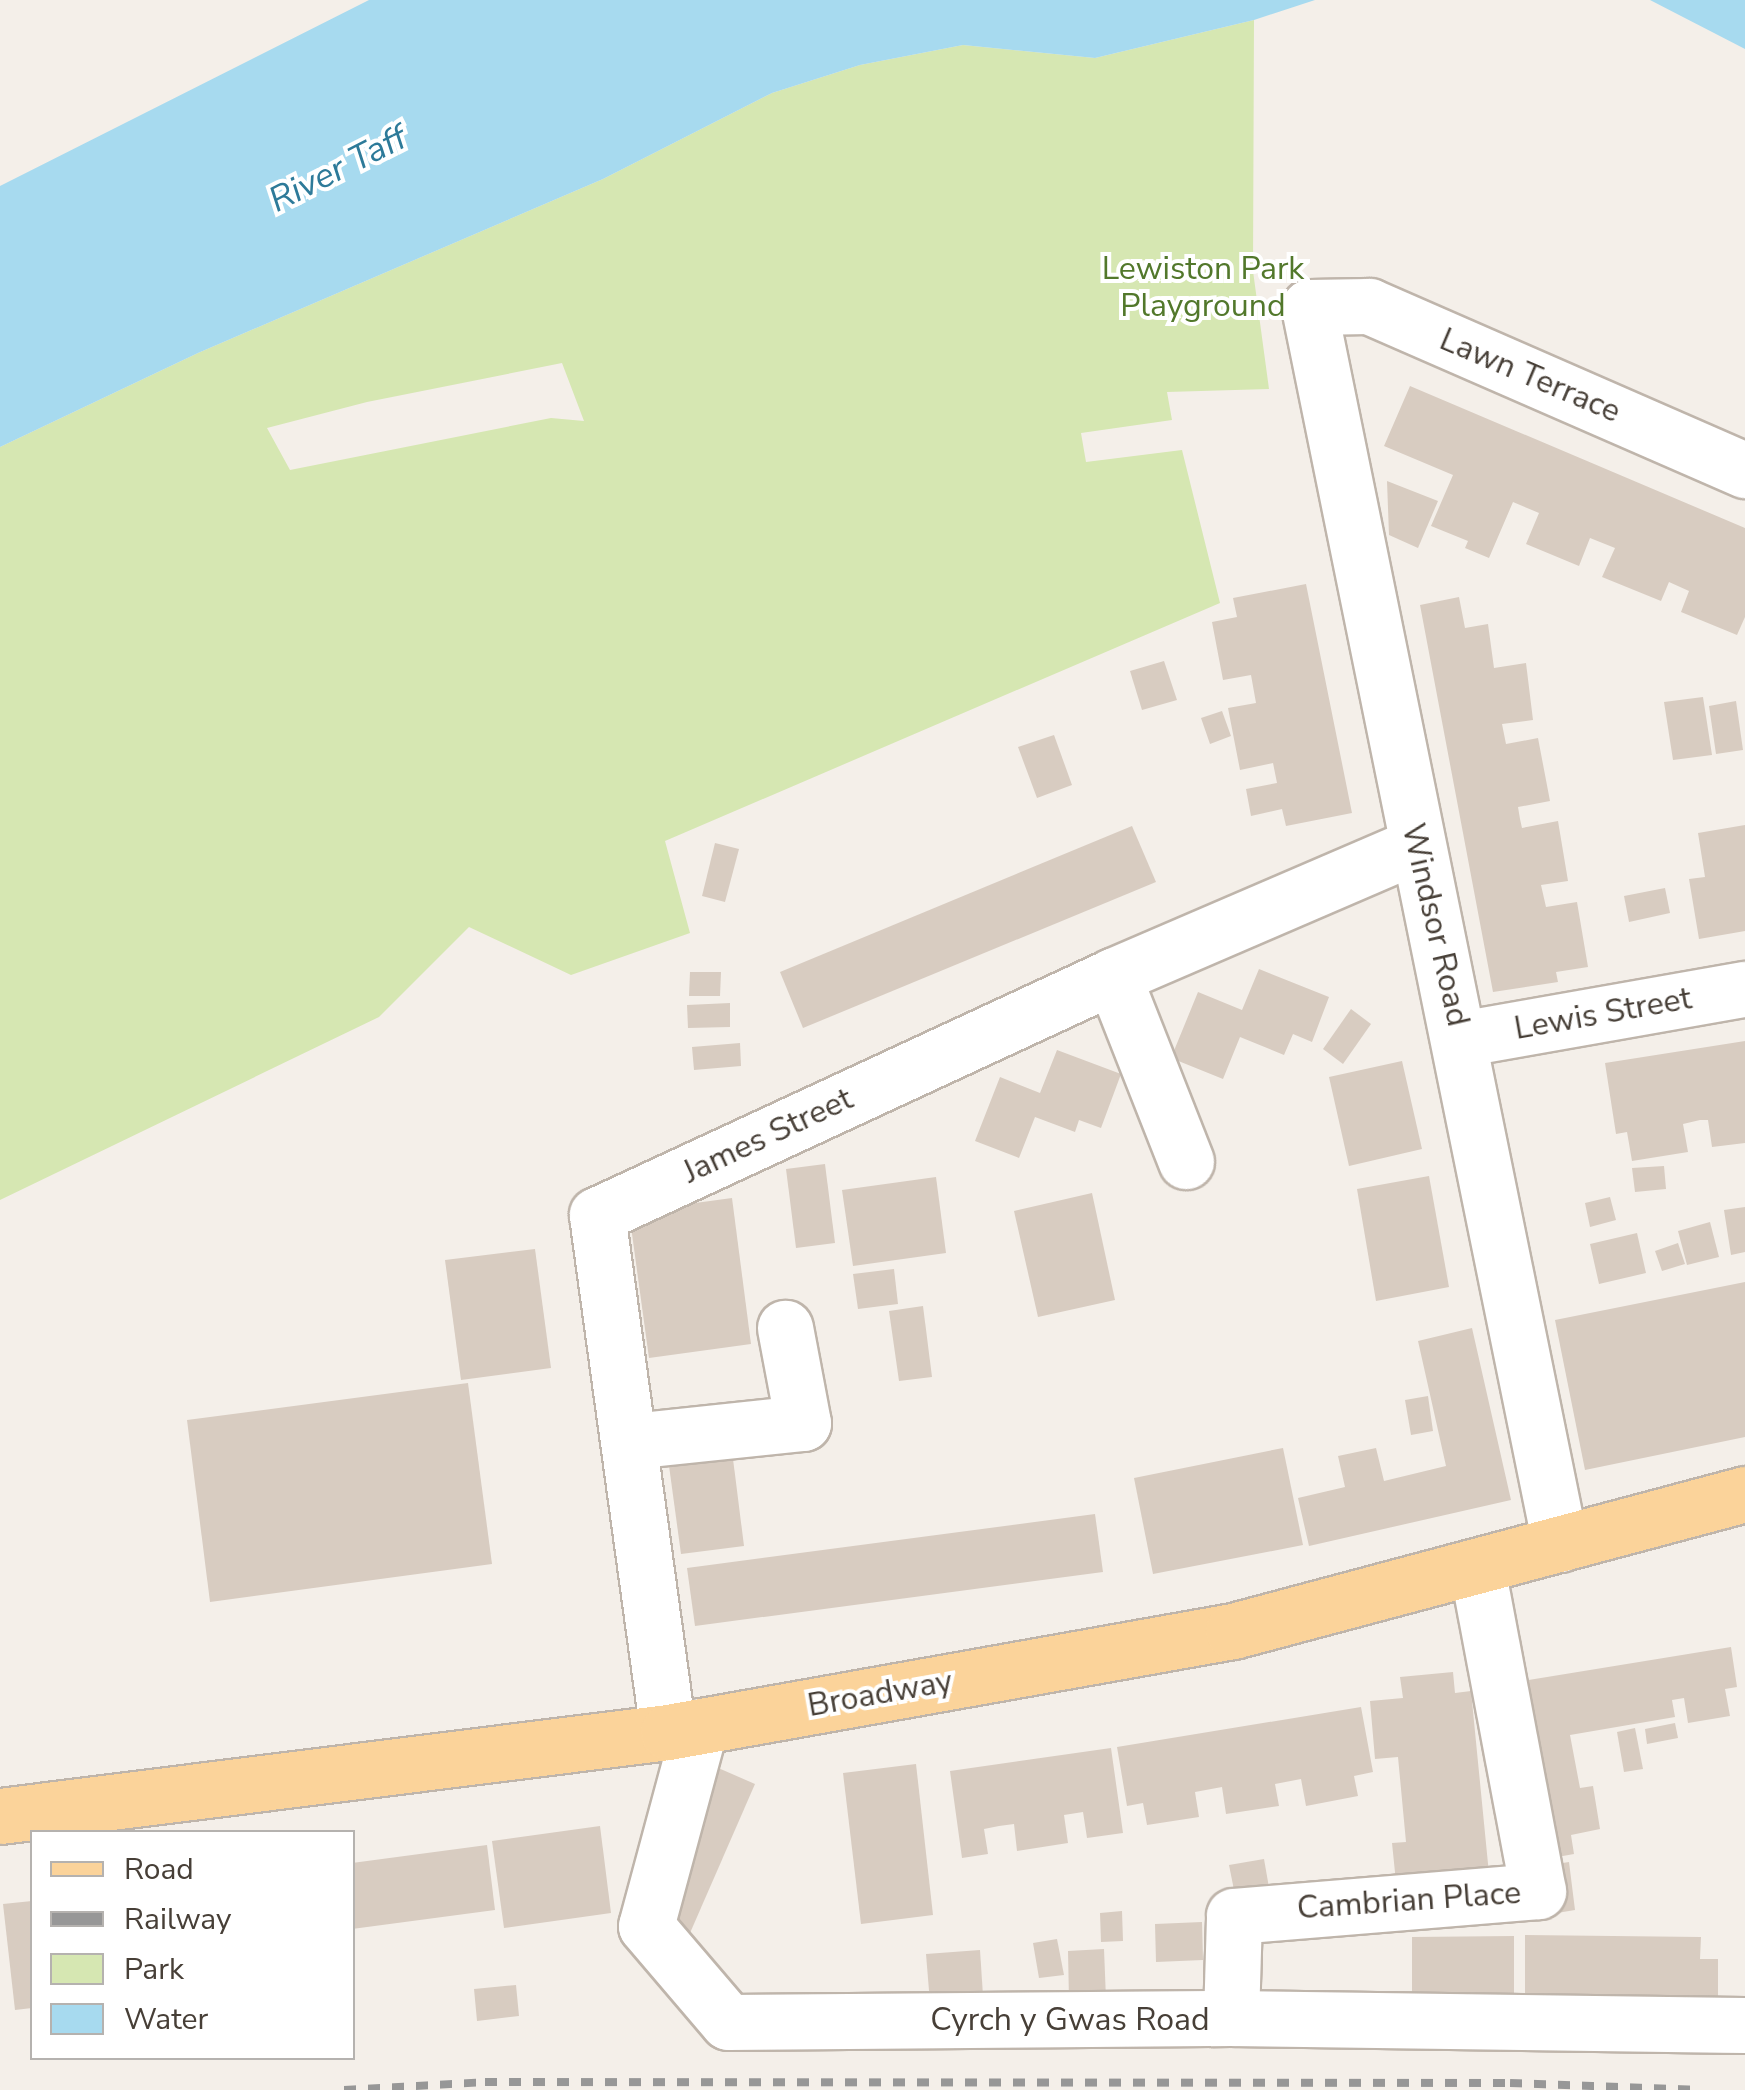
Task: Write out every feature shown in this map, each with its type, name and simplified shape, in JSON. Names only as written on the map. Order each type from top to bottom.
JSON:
[{"type":"main road","name":"Broadway","points":[[0,1816],[684,1729],[1232,1631],[1745,1494]]},
{"type":"street","name":"Lawn Terrace","points":[[1309,307],[1370,306],[1745,470]]},
{"type":"street","name":"Windsor Road","points":[[1309,307],[1560,1544]]},
{"type":"street","name":"James Street","points":[[684,1729],[631,1442],[597,1215],[1113,976],[1416,846]]},
{"type":"street","points":[[1113,976],[1186,1161]]},
{"type":"street","name":"Lewis Street","points":[[1460,1039],[1745,989]]},
{"type":"street","points":[[631,1442],[804,1424],[785,1328]]},
{"type":"street","name":"Cambrian Place","points":[[1231,2018],[1234,1916],[1538,1891],[1478,1567]]},
{"type":"street","name":"Cyrch y Gwas Road","points":[[684,1729],[646,1926],[728,2022],[1231,2018],[1745,2025]]},
{"type":"green space","name":"Lewiston Park Playground","points":[[1254,20],[1253,271],[1269,389],[1167,392],[1172,420],[1081,433],[1086,462],[1182,450],[1220,603],[665,841],[690,933],[571,975],[469,927],[379,1017],[0,1200],[0,447],[198,353],[603,179],[772,93],[860,65],[963,45],[1095,58]],"holes":[[[562,363],[584,421],[551,418],[290,470],[267,428],[367,402]]]},
{"type":"water","name":"River Taff","points":[[369,0],[1315,0],[1254,20],[1095,58],[963,45],[860,65],[772,93],[603,179],[198,353],[0,447],[0,186]]},
{"type":"water","points":[[1650,0],[1745,0],[1745,49]]},
{"type":"building","points":[[1410,386],[1745,528],[1745,617],[1737,635],[1681,612],[1689,591],[1669,582],[1661,601],[1602,577],[1615,548],[1590,538],[1579,566],[1526,544],[1539,513],[1513,502],[1489,558],[1465,548],[1468,541],[1431,526],[1453,475],[1384,446]]},
{"type":"building","points":[[1387,481],[1438,501],[1418,548],[1389,535]]},
{"type":"building","points":[[1306,584],[1352,813],[1286,826],[1282,809],[1251,816],[1246,789],[1277,783],[1273,763],[1240,770],[1228,708],[1256,703],[1251,675],[1223,680],[1212,622],[1237,617],[1233,598]]},
{"type":"building","points":[[1459,597],[1465,628],[1488,624],[1494,668],[1526,663],[1533,720],[1502,724],[1506,744],[1538,738],[1550,801],[1518,807],[1520,819],[1522,828],[1558,821],[1568,881],[1541,885],[1546,907],[1577,902],[1588,967],[1556,972],[1558,982],[1493,992],[1420,605]]},
{"type":"building","points":[[1164,661],[1177,700],[1142,710],[1130,671]]},
{"type":"building","points":[[1703,697],[1712,755],[1673,760],[1664,702]]},
{"type":"building","points":[[1736,701],[1743,750],[1716,754],[1709,706]]},
{"type":"building","points":[[1222,711],[1231,736],[1210,744],[1201,718]]},
{"type":"building","points":[[1054,735],[1072,785],[1037,798],[1018,747]]},
{"type":"building","points":[[1745,825],[1745,931],[1699,939],[1689,879],[1705,877],[1698,833]]},
{"type":"building","points":[[1132,826],[1156,882],[803,1028],[780,972]]},
{"type":"building","points":[[715,843],[739,849],[725,902],[702,896]]},
{"type":"building","points":[[1665,888],[1670,913],[1629,922],[1624,896]]},
{"type":"building","points":[[1259,969],[1329,997],[1312,1042],[1293,1034],[1284,1055],[1240,1037],[1223,1079],[1171,1058],[1198,992],[1242,1010]]},
{"type":"building","points":[[690,972],[721,972],[720,996],[689,996]]},
{"type":"building","points":[[730,1003],[730,1027],[688,1028],[687,1005]]},
{"type":"building","points":[[1351,1009],[1371,1024],[1343,1064],[1323,1049]]},
{"type":"building","points":[[1745,1041],[1745,1143],[1712,1147],[1708,1120],[1700,1120],[1683,1124],[1688,1152],[1632,1161],[1627,1132],[1616,1134],[1605,1063]]},
{"type":"building","points":[[740,1043],[741,1066],[694,1070],[692,1047]]},
{"type":"building","points":[[1057,1050],[1121,1074],[1101,1128],[1079,1120],[1075,1132],[1035,1117],[1019,1158],[975,1141],[1000,1077],[1040,1093]]},
{"type":"building","points":[[1402,1061],[1422,1149],[1349,1166],[1329,1077]]},
{"type":"building","points":[[825,1164],[835,1243],[796,1248],[786,1169]]},
{"type":"building","points":[[1664,1166],[1666,1189],[1635,1192],[1632,1168]]},
{"type":"building","points":[[1429,1176],[1449,1287],[1376,1301],[1357,1189]]},
{"type":"building","points":[[936,1177],[946,1253],[853,1266],[842,1190]]},
{"type":"building","points":[[1092,1193],[1115,1300],[1038,1317],[1014,1211]]},
{"type":"building","points":[[1610,1197],[1616,1220],[1590,1227],[1585,1203]]},
{"type":"building","points":[[732,1198],[751,1344],[649,1358],[629,1212]]},
{"type":"building","points":[[1745,1207],[1745,1252],[1731,1255],[1724,1210]]},
{"type":"building","points":[[1710,1222],[1719,1257],[1687,1265],[1678,1231]]},
{"type":"building","points":[[1637,1233],[1646,1273],[1599,1284],[1590,1244]]},
{"type":"building","points":[[1678,1243],[1685,1264],[1662,1271],[1655,1251]]},
{"type":"building","points":[[535,1249],[551,1368],[461,1380],[445,1260]]},
{"type":"building","points":[[894,1269],[898,1304],[858,1309],[853,1274]]},
{"type":"building","points":[[1745,1282],[1745,1437],[1585,1470],[1555,1320]]},
{"type":"building","points":[[923,1306],[932,1377],[899,1381],[889,1311]]},
{"type":"building","points":[[1472,1328],[1511,1500],[1309,1546],[1298,1498],[1345,1487],[1338,1456],[1376,1448],[1384,1481],[1446,1466],[1418,1341]]},
{"type":"building","points":[[468,1383],[492,1564],[210,1602],[187,1420]]},
{"type":"building","points":[[1428,1396],[1433,1431],[1411,1435],[1405,1400]]},
{"type":"building","points":[[731,1443],[744,1546],[681,1554],[667,1451]]},
{"type":"building","points":[[1283,1448],[1303,1545],[1153,1574],[1134,1478]]},
{"type":"building","points":[[1095,1514],[1103,1572],[695,1626],[687,1568]]},
{"type":"building","points":[[1731,1647],[1737,1687],[1725,1689],[1730,1716],[1688,1723],[1684,1698],[1672,1700],[1675,1717],[1570,1735],[1580,1788],[1593,1786],[1600,1829],[1571,1835],[1574,1854],[1546,1859],[1517,1682]]},
{"type":"building","points":[[1453,1672],[1455,1693],[1471,1691],[1490,1884],[1397,1892],[1392,1843],[1406,1842],[1398,1757],[1375,1759],[1370,1701],[1403,1698],[1400,1677]]},
{"type":"building","points":[[1361,1707],[1373,1772],[1354,1776],[1358,1796],[1306,1806],[1301,1779],[1275,1784],[1279,1806],[1226,1814],[1222,1787],[1195,1792],[1199,1817],[1147,1825],[1143,1803],[1127,1806],[1117,1747]]},
{"type":"building","points":[[1675,1723],[1678,1738],[1647,1744],[1645,1729]]},
{"type":"building","points":[[1635,1728],[1643,1769],[1624,1772],[1617,1732]]},
{"type":"building","points":[[1111,1748],[1123,1833],[1087,1838],[1083,1812],[1064,1815],[1068,1843],[1017,1851],[1014,1824],[999,1826],[984,1829],[988,1854],[962,1858],[950,1771]]},
{"type":"building","points":[[916,1764],[933,1915],[861,1924],[843,1773]]},
{"type":"building","points":[[716,1767],[755,1784],[690,1933],[650,1915]]},
{"type":"building","points":[[600,1826],[611,1913],[504,1928],[492,1841]]},
{"type":"building","points":[[487,1845],[495,1910],[355,1929],[355,1863]]},
{"type":"building","points":[[1264,1859],[1271,1899],[1237,1905],[1229,1865]]},
{"type":"building","points":[[1569,1862],[1575,1910],[1557,1913],[1550,1865]]},
{"type":"building","points":[[30,1901],[30,2008],[15,2010],[3,1904]]},
{"type":"building","points":[[1122,1911],[1123,1941],[1101,1942],[1100,1913]]},
{"type":"building","points":[[1202,1922],[1203,1960],[1156,1962],[1155,1924]]},
{"type":"building","points":[[1525,1935],[1701,1937],[1700,1959],[1718,1959],[1718,2011],[1525,2008]]},
{"type":"building","points":[[1514,1936],[1514,1997],[1412,1997],[1412,1937]]},
{"type":"building","points":[[1057,1939],[1064,1975],[1039,1978],[1033,1943]]},
{"type":"building","points":[[1104,1949],[1106,1999],[1069,2000],[1068,1951]]},
{"type":"building","points":[[980,1950],[984,2011],[931,2015],[926,1954]]},
{"type":"building","points":[[516,1985],[519,2016],[477,2021],[474,1989]]},
{"type":"railway","points":[[344,2090],[485,2082],[1510,2083],[1702,2090]]}]
